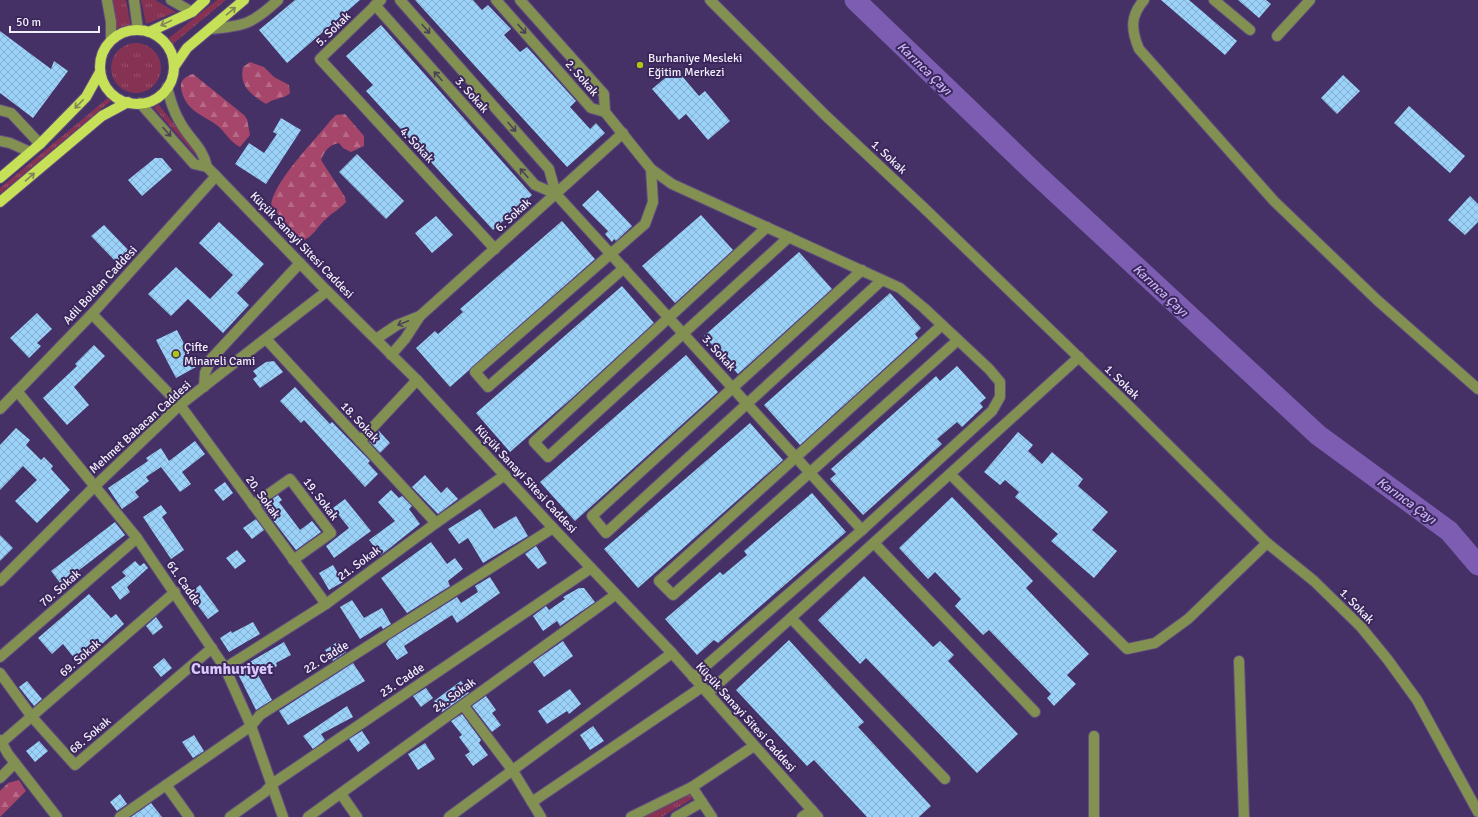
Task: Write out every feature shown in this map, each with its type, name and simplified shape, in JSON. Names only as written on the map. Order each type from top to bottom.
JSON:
[{"type":"main road","points":[[149,32],[192,12],[205,0]]},
{"type":"main road","points":[[100,72],[108,90],[117,98],[128,102],[140,103],[152,100],[162,93],[167,87],[174,67],[187,48],[244,0]]},
{"type":"main road","points":[[0,178],[40,144],[86,97],[100,72],[102,55],[111,40],[127,31],[138,30],[149,32],[161,39],[168,48],[174,67]]},
{"type":"main road","points":[[0,202],[102,116],[128,102]]},
{"type":"street","points":[[107,0],[111,22],[111,40]]},
{"type":"street","points":[[134,0],[138,30]]},
{"type":"street","points":[[171,0],[192,12]]},
{"type":"street","points":[[210,28],[234,27],[248,24],[264,13],[278,0]]},
{"type":"street","name":"3. Sokak","points":[[400,0],[549,169],[556,194]]},
{"type":"street","name":"2. Sokak","points":[[496,0],[591,108],[605,112],[604,94],[520,0]]},
{"type":"street","name":"1. Sokak","points":[[710,0],[824,115],[923,207],[1079,357],[1267,543],[1314,581],[1361,628],[1388,660],[1417,700],[1478,812]]},
{"type":"street","points":[[1144,0],[1138,8],[1133,20],[1133,34],[1139,49],[1274,201],[1377,300],[1478,389]]},
{"type":"street","points":[[1214,0],[1250,30]]},
{"type":"street","points":[[1277,36],[1310,0]]},
{"type":"street","name":"3. Sokak","points":[[378,3],[535,186],[556,194],[862,530]]},
{"type":"street","name":"5. Sokak","points":[[320,59],[378,3]]},
{"type":"street","name":"4. Sokak","points":[[320,59],[495,249]]},
{"type":"street","name":"Küçük Sanayi Sitesi Caddesi","points":[[167,87],[171,104],[180,122],[205,155],[207,167]]},
{"type":"street","name":"Küçük Sanayi Sitesi Caddesi","points":[[140,103],[194,164],[207,167],[390,355],[417,380],[615,595],[672,653],[815,814]]},
{"type":"street","points":[[0,110],[11,113],[40,144]]},
{"type":"street","points":[[605,112],[651,169],[672,184],[900,288],[958,340],[1000,382],[1000,398],[992,411],[862,530],[693,677]]},
{"type":"street","name":"6. Sokak","points":[[420,316],[623,133]]},
{"type":"street","points":[[0,141],[10,143],[30,152]]},
{"type":"street","points":[[624,268],[488,387],[475,372],[646,224],[653,202],[651,169]]},
{"type":"street","name":"Adil Boldan Caddesi","points":[[0,409],[92,314],[216,176]]},
{"type":"street","points":[[767,227],[534,442],[548,457],[789,237]]},
{"type":"street","points":[[204,387],[205,373],[211,358],[300,263]]},
{"type":"street","points":[[862,270],[592,516],[606,533],[882,280]]},
{"type":"street","name":"Mehmet Babacan Caddesi","points":[[0,581],[94,487],[180,405],[266,340],[327,291]]},
{"type":"street","name":"20. Sokak","points":[[92,314],[180,405],[326,604]]},
{"type":"street","points":[[376,339],[397,325],[420,316]]},
{"type":"street","points":[[390,355],[405,339],[420,316]]},
{"type":"street","points":[[942,325],[659,581],[672,595],[958,340]]},
{"type":"street","name":"18. Sokak","points":[[266,340],[436,523]]},
{"type":"street","points":[[532,802],[705,690],[791,618],[1079,357]]},
{"type":"street","points":[[360,441],[417,380]]},
{"type":"street","name":"61. Cadde","points":[[17,391],[137,538],[225,668],[251,726],[283,817]]},
{"type":"street","points":[[950,474],[1127,649],[1155,643],[1188,619],[1267,543]]},
{"type":"street","name":"21. Sokak","points":[[225,668],[326,604],[436,523],[505,475]]},
{"type":"street","name":"19. Sokak","points":[[253,505],[290,479],[331,534],[293,560]]},
{"type":"street","name":"22. Cadde","points":[[120,817],[251,726],[260,714],[553,528]]},
{"type":"street","name":"70. Sokak","points":[[0,658],[137,538]]},
{"type":"street","points":[[874,543],[1035,712]]},
{"type":"street","name":"23. Cadde","points":[[230,817],[265,792],[272,784],[591,568]]},
{"type":"street","name":"69. Sokak","points":[[1,742],[32,717],[175,592]]},
{"type":"street","name":"24. Sokak","points":[[308,817],[615,595]]},
{"type":"street","points":[[791,618],[945,779]]},
{"type":"street","name":"68. Sokak","points":[[0,673],[32,717],[75,765],[212,648]]},
{"type":"street","points":[[449,817],[672,653]]},
{"type":"street","points":[[1239,661],[1244,817]]},
{"type":"street","points":[[463,705],[513,771],[541,817]]},
{"type":"street","points":[[1094,736],[1094,817]]},
{"type":"street","points":[[1,742],[56,817]]},
{"type":"street","points":[[631,817],[692,787],[754,746]]},
{"type":"street","points":[[0,778],[15,763]]},
{"type":"street","points":[[166,785],[189,817]]},
{"type":"street","points":[[692,787],[712,817]]},
{"type":"street","points":[[341,794],[357,817]]},
{"type":"street","points":[[676,817],[702,802]]},
{"type":"street","points":[[802,817],[815,814]]},
{"type":"green space","points":[[113,0],[126,0],[131,27],[116,30]]},
{"type":"green space","points":[[141,0],[155,0],[176,12],[146,24]]},
{"type":"green space","points":[[217,0],[226,0],[173,44],[169,38]]},
{"type":"green space","points":[[131,43],[141,43],[154,50],[161,63],[161,73],[154,86],[141,93],[131,93],[122,89],[115,82],[111,73],[111,63],[115,54],[122,47]]},
{"type":"green space","points":[[250,62],[264,67],[274,77],[289,85],[290,93],[266,104],[256,97],[247,89],[243,80],[243,67]]},
{"type":"green space","points":[[193,74],[247,119],[250,135],[240,147],[218,126],[195,111],[186,102],[183,96],[181,83],[186,77]]},
{"type":"green space","points":[[109,97],[112,100],[0,194],[0,188]]},
{"type":"green space","points":[[158,104],[202,158],[200,160],[154,108]]},
{"type":"green space","points":[[345,114],[364,136],[364,146],[351,152],[343,148],[339,143],[335,144],[327,149],[321,160],[345,197],[346,202],[323,221],[312,235],[299,242],[291,229],[271,206],[273,196],[286,174],[331,120],[336,115]]},
{"type":"green space","points":[[19,780],[26,791],[0,817],[0,791],[8,783]]},
{"type":"green space","points":[[691,794],[692,799],[662,817],[644,817]]},
{"type":"building","points":[[295,0],[360,0],[287,63],[259,30]]},
{"type":"building","points":[[415,0],[473,0],[482,10],[488,5],[511,29],[504,35],[520,52],[527,47],[576,101],[570,107],[590,129],[596,123],[605,133],[567,167]]},
{"type":"building","points":[[1161,0],[1189,0],[1237,41],[1225,55]]},
{"type":"building","points":[[1238,0],[1266,0],[1271,4],[1259,18]]},
{"type":"building","points":[[381,25],[532,195],[493,230],[366,91],[373,85],[346,56]]},
{"type":"building","points":[[0,31],[51,69],[54,61],[68,71],[33,118],[0,93]]},
{"type":"building","points":[[676,69],[699,96],[705,91],[730,121],[708,140],[686,114],[679,120],[652,89]]},
{"type":"building","points":[[1343,75],[1360,91],[1337,114],[1321,98]]},
{"type":"building","points":[[1409,106],[1465,156],[1450,173],[1394,123]]},
{"type":"building","points":[[281,118],[301,130],[266,184],[235,164],[249,143],[264,153],[277,134],[273,132]]},
{"type":"building","points":[[357,154],[404,201],[386,219],[339,172]]},
{"type":"building","points":[[155,158],[162,158],[172,170],[142,196],[128,180]]},
{"type":"building","points":[[598,190],[632,226],[616,241],[614,239],[612,242],[605,234],[608,231],[582,205]]},
{"type":"building","points":[[1470,196],[1478,204],[1478,222],[1465,235],[1448,220]]},
{"type":"building","points":[[701,215],[733,250],[675,303],[642,266]]},
{"type":"building","points":[[436,216],[453,235],[432,253],[415,233]]},
{"type":"building","points":[[562,221],[595,259],[450,387],[416,348],[435,331],[438,334],[463,312],[460,309]]},
{"type":"building","points":[[219,222],[264,264],[237,293],[249,305],[223,333],[188,299],[171,316],[148,294],[176,267],[210,299],[233,275],[199,243]]},
{"type":"building","points":[[104,225],[133,255],[121,267],[91,236]]},
{"type":"building","points":[[799,252],[832,289],[738,374],[704,336]]},
{"type":"building","points":[[622,286],[654,323],[510,452],[476,413]]},
{"type":"building","points":[[890,293],[921,328],[915,334],[918,338],[800,445],[764,405]]},
{"type":"building","points":[[37,313],[52,329],[37,343],[41,346],[29,358],[10,338]]},
{"type":"building","name":"Çifte Minareli Cami","points":[[177,330],[196,367],[176,378],[156,340]]},
{"type":"building","points":[[94,345],[105,356],[74,387],[89,405],[67,425],[43,398],[77,366],[75,364]]},
{"type":"building","points":[[686,355],[718,392],[575,521],[540,482]]},
{"type":"building","points":[[274,361],[283,372],[260,388],[253,379],[257,376],[253,371],[266,362]]},
{"type":"building","points":[[957,366],[986,398],[980,403],[983,407],[962,427],[957,422],[937,439],[942,444],[863,515],[830,479],[836,474],[831,469],[936,376],[940,381]]},
{"type":"building","points":[[295,387],[330,424],[332,422],[370,461],[368,463],[378,474],[365,487],[304,420],[301,423],[280,401]]},
{"type":"building","points":[[750,423],[783,460],[638,588],[604,549]]},
{"type":"building","points":[[16,428],[30,440],[26,445],[41,460],[44,457],[53,466],[51,469],[70,490],[37,523],[15,501],[37,480],[23,466],[0,490],[0,445]]},
{"type":"building","points":[[379,431],[390,443],[380,453],[369,441]]},
{"type":"building","points":[[1018,432],[1033,445],[1028,451],[1042,464],[1052,452],[1083,479],[1078,486],[1108,512],[1092,530],[1117,551],[1094,578],[1051,541],[1058,534],[1015,497],[1019,492],[1005,480],[1000,485],[984,472]]},
{"type":"building","points":[[195,441],[205,454],[182,472],[191,484],[180,492],[161,467],[146,477],[149,481],[135,492],[139,497],[122,509],[108,488],[148,461],[146,458],[161,448],[169,461]]},
{"type":"building","points":[[425,475],[441,493],[447,487],[458,499],[438,514],[412,487]]},
{"type":"building","points":[[225,482],[233,493],[223,501],[214,490]]},
{"type":"building","points":[[391,490],[399,498],[402,496],[412,506],[409,509],[420,524],[381,555],[369,540],[395,521],[378,502]]},
{"type":"building","points":[[812,493],[846,532],[718,643],[714,640],[697,655],[665,619],[720,572],[723,575],[747,555],[744,551]]},
{"type":"building","points":[[278,495],[282,500],[279,502],[300,530],[312,521],[321,532],[296,550],[262,506]]},
{"type":"building","points":[[952,497],[1033,581],[1026,588],[1089,654],[1067,675],[1076,684],[1054,706],[1047,698],[1051,694],[989,630],[983,635],[955,606],[961,599],[935,572],[928,579],[899,548]]},
{"type":"building","points":[[345,499],[371,531],[334,558],[326,546],[349,528],[333,508]]},
{"type":"building","points":[[161,505],[167,513],[162,517],[184,550],[171,559],[143,517]]},
{"type":"building","points":[[480,509],[494,529],[516,516],[528,536],[483,563],[468,538],[459,544],[448,529]]},
{"type":"building","points":[[256,519],[264,530],[252,539],[243,528]]},
{"type":"building","points":[[115,522],[125,535],[61,584],[51,571]]},
{"type":"building","points":[[0,535],[13,548],[0,561]]},
{"type":"building","points":[[431,542],[447,564],[455,558],[463,569],[448,581],[450,586],[407,613],[381,578]]},
{"type":"building","points":[[536,546],[547,563],[538,569],[525,554]]},
{"type":"building","points":[[237,550],[246,561],[235,569],[226,558]]},
{"type":"building","points":[[135,561],[140,566],[144,563],[148,568],[127,587],[130,592],[120,600],[111,587],[126,576],[122,572]]},
{"type":"building","points":[[333,565],[343,582],[329,590],[319,573]]},
{"type":"building","points":[[864,576],[933,647],[940,641],[954,655],[948,661],[1018,734],[977,773],[866,658],[860,664],[818,620]]},
{"type":"building","points":[[490,577],[500,593],[457,623],[452,615],[404,646],[408,653],[397,660],[386,644],[389,640],[457,597],[461,603],[478,592],[475,586]]},
{"type":"building","points":[[200,585],[219,611],[208,619],[189,594]]},
{"type":"building","points":[[579,588],[584,588],[595,602],[560,626],[557,621],[543,631],[533,616],[546,606],[549,610],[565,599],[563,597]]},
{"type":"building","points":[[89,594],[111,618],[116,614],[124,624],[92,653],[88,648],[75,659],[63,644],[52,654],[38,638]]},
{"type":"building","points":[[352,600],[364,618],[382,608],[391,624],[383,629],[381,626],[360,639],[340,607]]},
{"type":"building","points":[[156,617],[163,627],[153,635],[146,626]]},
{"type":"building","points":[[253,622],[260,634],[229,652],[220,638],[231,631],[232,633]]},
{"type":"building","points":[[789,640],[864,722],[858,727],[931,806],[919,817],[867,817],[814,760],[807,766],[736,690]]},
{"type":"building","points":[[339,641],[346,652],[333,661],[325,650]]},
{"type":"building","points":[[563,641],[573,656],[544,677],[533,662]]},
{"type":"building","points":[[284,642],[291,655],[276,663],[277,666],[258,675],[272,700],[256,710],[236,670]]},
{"type":"building","points":[[164,658],[172,668],[161,677],[153,667]]},
{"type":"building","points":[[353,663],[365,681],[288,725],[279,711]]},
{"type":"building","points":[[27,681],[42,699],[34,706],[19,687]]},
{"type":"building","points":[[461,681],[469,693],[442,712],[434,701]]},
{"type":"building","points":[[426,688],[433,698],[421,707],[413,696]]},
{"type":"building","points":[[570,689],[581,704],[569,714],[567,711],[547,724],[538,711]]},
{"type":"building","points":[[486,696],[496,710],[492,713],[501,725],[492,732],[472,706]]},
{"type":"building","points":[[347,706],[353,717],[321,734],[325,740],[313,749],[303,736]]},
{"type":"building","points":[[462,714],[481,740],[479,743],[488,755],[473,766],[465,755],[470,752],[459,737],[462,735],[451,721]]},
{"type":"building","points":[[593,726],[604,741],[590,750],[580,735]]},
{"type":"building","points":[[362,731],[370,743],[358,752],[349,739]]},
{"type":"building","points":[[194,735],[204,751],[193,758],[182,742]]},
{"type":"building","points":[[39,741],[48,751],[35,762],[26,751]]},
{"type":"building","points":[[425,743],[435,759],[418,770],[408,754]]},
{"type":"building","points":[[120,794],[127,804],[117,811],[110,802]]},
{"type":"building","points":[[151,803],[162,817],[131,817]]},
{"type":"waterway","name":"Karınca Çayı","points":[[855,0],[1035,173],[1318,435],[1449,531],[1478,565]]},
{"type":"place","name":"Burhaniye Mesleki Eğitim Merkezi","points":[[640,65]]},
{"type":"place","name":"Çifte Minareli Cami","points":[[176,354]]},
{"type":"district","name":"Cumhuriyet","points":[[232,668]]}]
